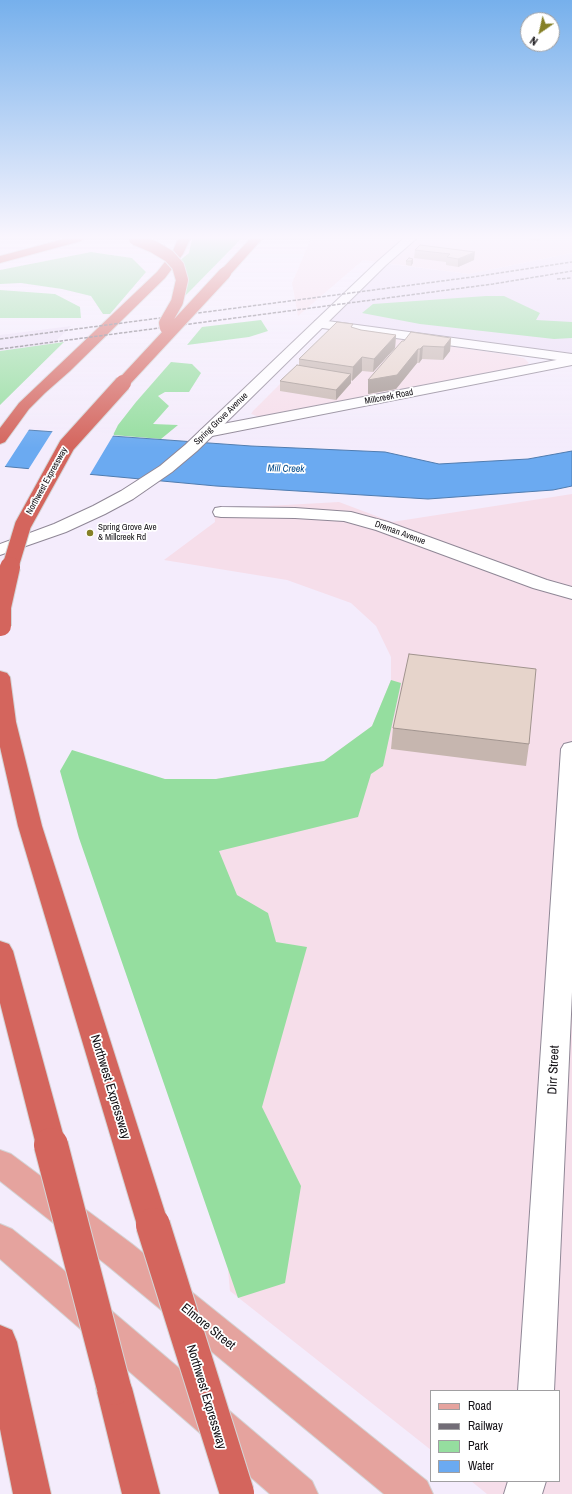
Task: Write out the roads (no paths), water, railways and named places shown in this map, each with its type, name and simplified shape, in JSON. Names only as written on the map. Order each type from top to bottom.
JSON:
[{"type":"highway","points":[[0,439],[24,406],[126,309]]},
{"type":"highway","points":[[166,334],[165,324],[173,309]]},
{"type":"highway","name":"Northwest Expressway","points":[[0,632],[1,607],[11,563],[23,524],[67,445],[190,309]]},
{"type":"highway","name":"Northwest Expressway","points":[[0,677],[5,722],[30,826],[237,1494]]},
{"type":"highway","points":[[0,951],[141,1494]]},
{"type":"highway","points":[[2,1352],[32,1494]]},
{"type":"main road","name":"Elmore Street","points":[[0,1163],[120,1255],[414,1494]]},
{"type":"main road","points":[[0,1239],[48,1278],[299,1494]]},
{"type":"street","name":"Spring Grove Avenue","points":[[0,550],[60,528],[99,510],[127,495],[162,473],[336,309]]},
{"type":"street","points":[[320,324],[572,360]]},
{"type":"street","name":"Millcreek Road","points":[[207,432],[572,360]]},
{"type":"street","name":"Dreman Avenue","points":[[221,512],[295,513],[346,516],[382,526],[540,584],[572,593]]},
{"type":"street","name":"Dirr Street","points":[[536,1390],[572,749]]},
{"type":"street","points":[[523,1494],[527,1482]]},
{"type":"water","name":"Mill Creek","points":[[0,428],[251,446],[385,452],[439,464],[528,459],[572,451],[572,486],[553,490],[428,499],[216,486],[0,466]]},
{"type":"railway","points":[[0,339],[231,309]]},
{"type":"railway","points":[[0,349],[306,309]]},
{"type":"place","name":"Spring Grove Ave & Millcreek Rd","points":[[90,533]]}]
